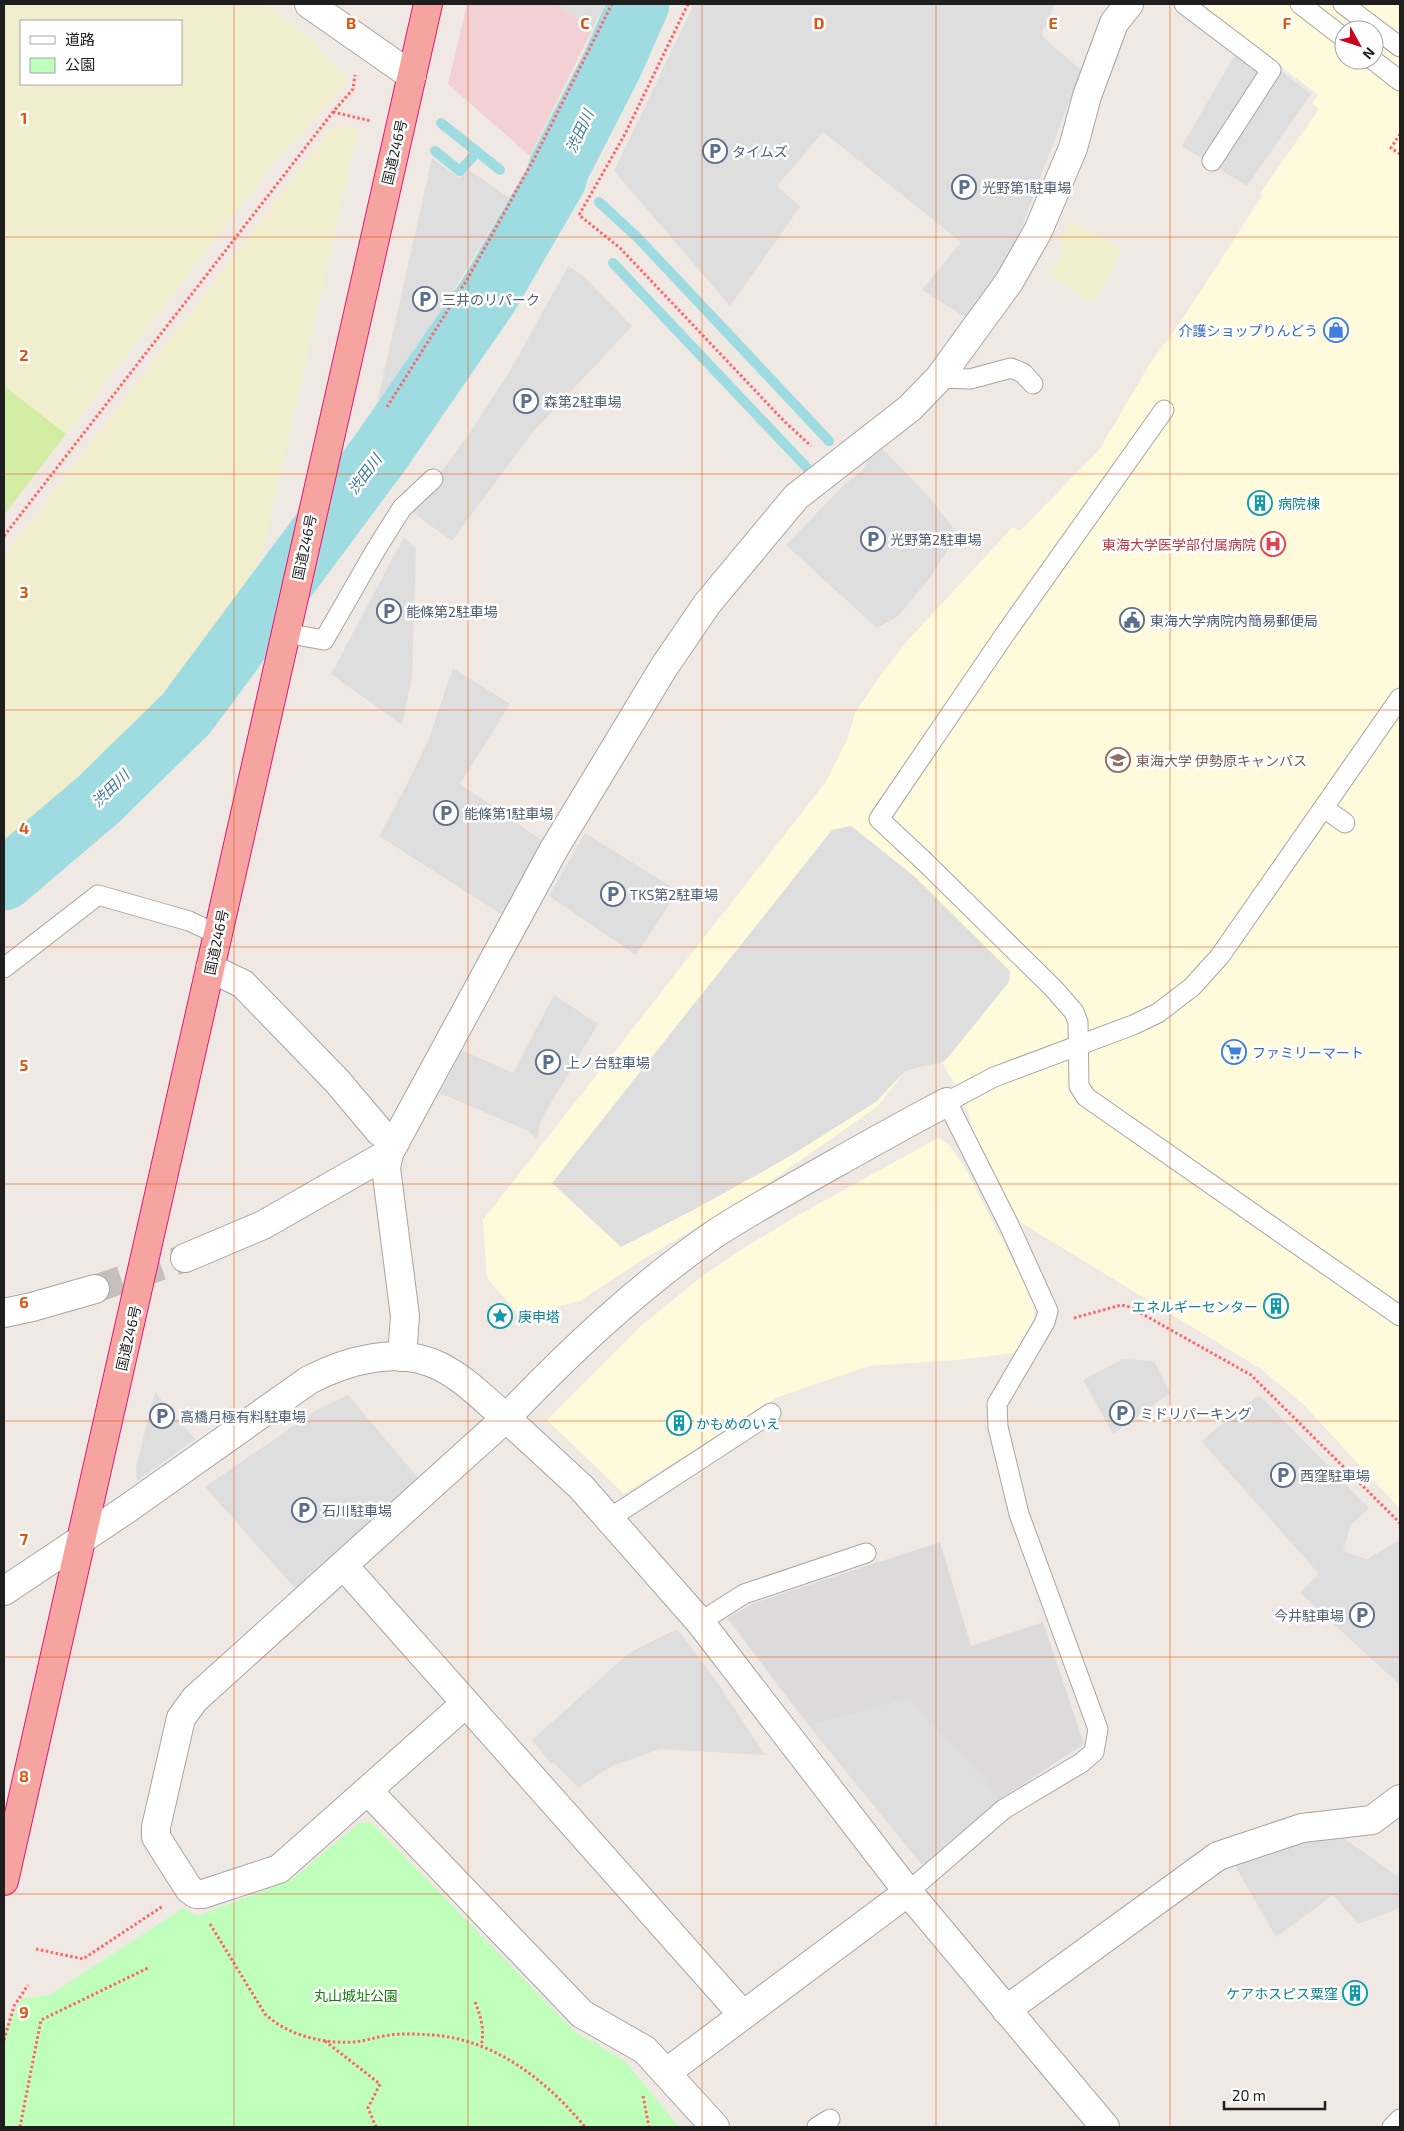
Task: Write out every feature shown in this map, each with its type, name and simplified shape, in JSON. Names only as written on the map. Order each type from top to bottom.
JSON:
[{"type":"highway","name":"国道246号","points":[[4,1881],[428,4]]},
{"type":"street","points":[[309,4],[412,76]]},
{"type":"street","points":[[402,1356],[405,1316],[386,1168],[392,1148],[554,849],[664,667],[707,604],[796,497],[910,408],[939,378],[1009,282],[1038,231],[1073,148],[1087,96],[1114,23],[1129,4]]},
{"type":"street","points":[[210,968],[243,984],[337,1081],[392,1148]]},
{"type":"street","points":[[465,1704],[279,1869],[216,1891],[196,1894],[189,1889],[156,1837],[156,1827],[181,1718],[195,1699],[506,1418],[570,1353],[653,1280],[717,1233],[894,1129],[947,1102]]},
{"type":"street","points":[[185,1258],[263,1225],[392,1148]]},
{"type":"street","points":[[4,1313],[95,1289]]},
{"type":"street","points":[[4,1591],[124,1511],[309,1380],[327,1371],[375,1357],[402,1356],[438,1365],[455,1375],[506,1418],[581,1487],[610,1518],[700,1622],[908,1892],[1105,2127]]},
{"type":"street","points":[[344,1566],[743,2015]]},
{"type":"street","points":[[368,1792],[582,2014],[645,2050],[715,2127]]},
{"type":"street","points":[[1006,2010],[1218,1856],[1302,1828],[1372,1820],[1400,1799]]},
{"type":"street","points":[[667,2072],[908,1892]]},
{"type":"lane","points":[[1184,4],[1271,70],[1212,161]]},
{"type":"lane","points":[[1300,4],[1334,30]]},
{"type":"lane","points":[[1343,4],[1400,47]]},
{"type":"lane","points":[[1384,69],[1400,81]]},
{"type":"lane","points":[[939,378],[970,379],[1011,368],[1024,373],[1033,384]]},
{"type":"lane","points":[[1164,410],[1005,634],[879,819],[926,862],[1054,988],[1074,1012],[1078,1022],[1079,1086],[1086,1098],[1400,1316]]},
{"type":"lane","points":[[285,633],[324,640],[402,508],[433,479]]},
{"type":"lane","points":[[908,1892],[1004,1810],[1081,1763],[1094,1752],[1098,1729],[1019,1514],[998,1428],[997,1404],[1045,1322],[1048,1311],[1009,1225],[947,1102],[994,1077],[1133,1025],[1158,1013],[1180,997],[1202,977],[1220,956],[1400,698]]},
{"type":"lane","points":[[1324,808],[1345,823]]},
{"type":"lane","points":[[4,968],[98,895],[189,921],[217,934]]},
{"type":"lane","points":[[610,1518],[771,1413]]},
{"type":"lane","points":[[700,1622],[744,1594],[866,1553]]},
{"type":"lane","points":[[1392,2127],[1400,2119]]},
{"type":"path","points":[[387,407],[468,278],[534,158],[612,4]]},
{"type":"path","points":[[688,4],[625,134],[580,215],[620,248],[784,421],[834,467]]},
{"type":"path","points":[[4,536],[333,112],[353,90],[355,73]]},
{"type":"path","points":[[333,112],[368,120],[400,131]]},
{"type":"path","points":[[1400,134],[1391,148],[1400,154]]},
{"type":"path","points":[[1048,1311],[1061,1318],[1070,1318],[1122,1305],[1130,1307],[1250,1375],[1400,1523]]},
{"type":"path","points":[[196,1894],[207,1918],[265,2014],[274,2022],[286,2029],[324,2040],[352,2042],[398,2035],[434,2035],[481,2046],[527,2070],[585,2127]]},
{"type":"path","points":[[36,1949],[83,1959],[147,1917]]},
{"type":"path","points":[[20,2127],[41,2020],[150,1967]]},
{"type":"path","points":[[4,2040],[14,2006],[28,1985]]},
{"type":"path","points":[[475,2002],[482,2023],[481,2046]]},
{"type":"path","points":[[324,2040],[380,2084],[368,2108],[376,2127]]},
{"type":"path","points":[[642,2091],[649,2127]]},
{"type":"shaded area","points":[[4,4],[265,4],[305,34],[348,79],[320,113],[276,160],[66,434],[4,386]]},
{"type":"shaded area","points":[[467,4],[557,4],[592,30],[530,156],[448,84]]},
{"type":"shaded area","points":[[557,4],[605,4],[592,30]]},
{"type":"shaded area","name":"タイムズ","points":[[694,4],[1055,4],[1042,33],[1044,38],[1081,70],[1007,266],[968,319],[922,290],[961,242],[823,132],[777,186],[800,207],[730,306],[614,171]]},
{"type":"shaded area","name":"東海大学 伊勢原キャンパス","points":[[1201,4],[1400,4],[1400,1509],[1303,1404],[1261,1369],[1020,1222],[974,1142],[969,1113],[942,1061],[905,1071],[877,1107],[755,1192],[642,1260],[578,1302],[519,1315],[487,1278],[483,1220],[825,783],[848,737],[855,713],[877,680],[908,640],[1013,527],[1020,531],[1099,450],[1151,362],[1179,324],[1262,196],[1260,194],[1319,109],[1312,103],[1318,95]]},
{"type":"shaded area","points":[[1243,41],[1311,94],[1247,186],[1182,146]]},
{"type":"shaded area","points":[[346,125],[358,129],[262,555],[215,632],[184,672],[107,752],[4,844],[4,557],[331,128]]},
{"type":"shaded area","name":"三井のリパーク","points":[[432,158],[459,178],[469,170],[509,198],[387,402],[378,399]]},
{"type":"shaded area","points":[[1071,220],[1121,250],[1102,290],[1092,303],[1049,274],[1063,253],[1061,238]]},
{"type":"shaded area","name":"森第2駐車場","points":[[568,266],[583,276],[632,326],[532,433],[452,541],[412,512],[469,434],[511,369]]},
{"type":"shaded area","name":"光野第2駐車場","points":[[883,449],[930,498],[958,534],[929,579],[898,616],[877,628],[786,545],[844,485],[864,469],[868,460]]},
{"type":"shaded area","name":"能條第2駐車場","points":[[404,537],[416,549],[412,677],[402,725],[331,674]]},
{"type":"shaded area","name":"能條第1駐車場","points":[[453,668],[510,704],[460,784],[547,844],[504,916],[379,836],[428,741]]},
{"type":"shaded area","points":[[851,826],[914,876],[1010,971],[1009,982],[945,1061],[905,1071],[877,1101],[792,1155],[699,1207],[621,1247],[552,1183],[832,830]]},
{"type":"shaded area","name":"TKS第2駐車場","points":[[585,833],[678,891],[636,955],[549,896]]},
{"type":"shaded area","name":"上ノ台駐車場","points":[[554,995],[598,1024],[541,1120],[537,1139],[528,1131],[440,1093],[462,1050],[513,1073]]},
{"type":"shaded area","points":[[938,1138],[949,1145],[965,1168],[1033,1300],[1034,1318],[1015,1353],[957,1360],[869,1366],[778,1397],[624,1494],[547,1420],[642,1325],[700,1278],[742,1249],[802,1213]]},
{"type":"shaded area","name":"ミドリパーキング","points":[[1123,1359],[1154,1361],[1170,1393],[1113,1434],[1083,1380]]},
{"type":"shaded area","name":"高橋月極有料駐車場","points":[[155,1392],[195,1439],[137,1481],[136,1467]]},
{"type":"shaded area","name":"石川駐車場","points":[[348,1395],[418,1478],[296,1589],[205,1487],[318,1409]]},
{"type":"shaded area","name":"西窪駐車場","points":[[1259,1395],[1369,1508],[1351,1525],[1343,1551],[1367,1559],[1398,1541],[1400,1542],[1400,1685],[1300,1593],[1319,1574],[1201,1441]]},
{"type":"shaded area","points":[[940,1542],[971,1646],[1043,1622],[1084,1744],[999,1800],[982,1778],[908,1699],[809,1726],[727,1618],[757,1602]]},
{"type":"shaded area","points":[[677,1629],[713,1676],[765,1755],[660,1749],[612,1766],[578,1788],[554,1763],[551,1764],[532,1740],[629,1653]]},
{"type":"shaded area","points":[[908,1699],[982,1778],[999,1800],[922,1865],[809,1726]]},
{"type":"shaded area","points":[[1335,1832],[1400,1878],[1400,1908],[1358,1924],[1333,1895],[1276,1937],[1233,1862]]},
{"type":"green space","points":[[4,386],[66,434],[4,515]]},
{"type":"green space","name":"丸山城址公園","points":[[371,1822],[574,2031],[625,2061],[679,2127],[4,2127],[4,2034],[21,1999],[50,1995],[183,1908],[197,1916],[290,1881],[359,1823]]},
{"type":"waterway","name":"渋田川","points":[[4,880],[98,800],[186,714],[382,450],[488,296],[556,179],[559,168],[612,65],[639,4]]},
{"type":"waterway","points":[[441,123],[500,170]]},
{"type":"waterway","points":[[435,151],[460,171],[477,152]]},
{"type":"waterway","points":[[556,179],[579,188]]},
{"type":"waterway","points":[[599,202],[638,238],[829,441]]},
{"type":"waterway","points":[[613,263],[810,471]]},
{"type":"tunnel","points":[[95,1289],[185,1258]]},
{"type":"place","name":"タイムズ","points":[[715,151]]},
{"type":"place","name":"光野第1駐車場","points":[[964,187]]},
{"type":"place","name":"三井のリパーク","points":[[425,299]]},
{"type":"place","name":"介護ショップりんどう","points":[[1336,330]]},
{"type":"place","name":"森第2駐車場","points":[[526,401]]},
{"type":"place","name":"病院棟","points":[[1260,503]]},
{"type":"place","name":"光野第2駐車場","points":[[873,539]]},
{"type":"place","name":"東海大学医学部付属病院","points":[[1273,544]]},
{"type":"place","name":"能條第2駐車場","points":[[389,611]]},
{"type":"place","name":"東海大学病院内簡易郵便局","points":[[1132,620]]},
{"type":"place","name":"東海大学 伊勢原キャンパス","points":[[1118,760]]},
{"type":"place","name":"能條第1駐車場","points":[[446,813]]},
{"type":"place","name":"TKS第2駐車場","points":[[613,894]]},
{"type":"place","name":"ファミリーマート","points":[[1234,1052]]},
{"type":"place","name":"上ノ台駐車場","points":[[548,1062]]},
{"type":"place","name":"エネルギーセンター","points":[[1276,1306]]},
{"type":"place","name":"庚申塔","points":[[500,1316]]},
{"type":"place","name":"ミドリパーキング","points":[[1122,1413]]},
{"type":"place","name":"高橋月極有料駐車場","points":[[162,1416]]},
{"type":"place","name":"かもめのいえ","points":[[679,1423]]},
{"type":"place","name":"西窪駐車場","points":[[1283,1475]]},
{"type":"place","name":"石川駐車場","points":[[304,1510]]},
{"type":"place","name":"今井駐車場","points":[[1362,1615]]},
{"type":"place","name":"ケアホスピス粟窪","points":[[1355,1993]]}]
